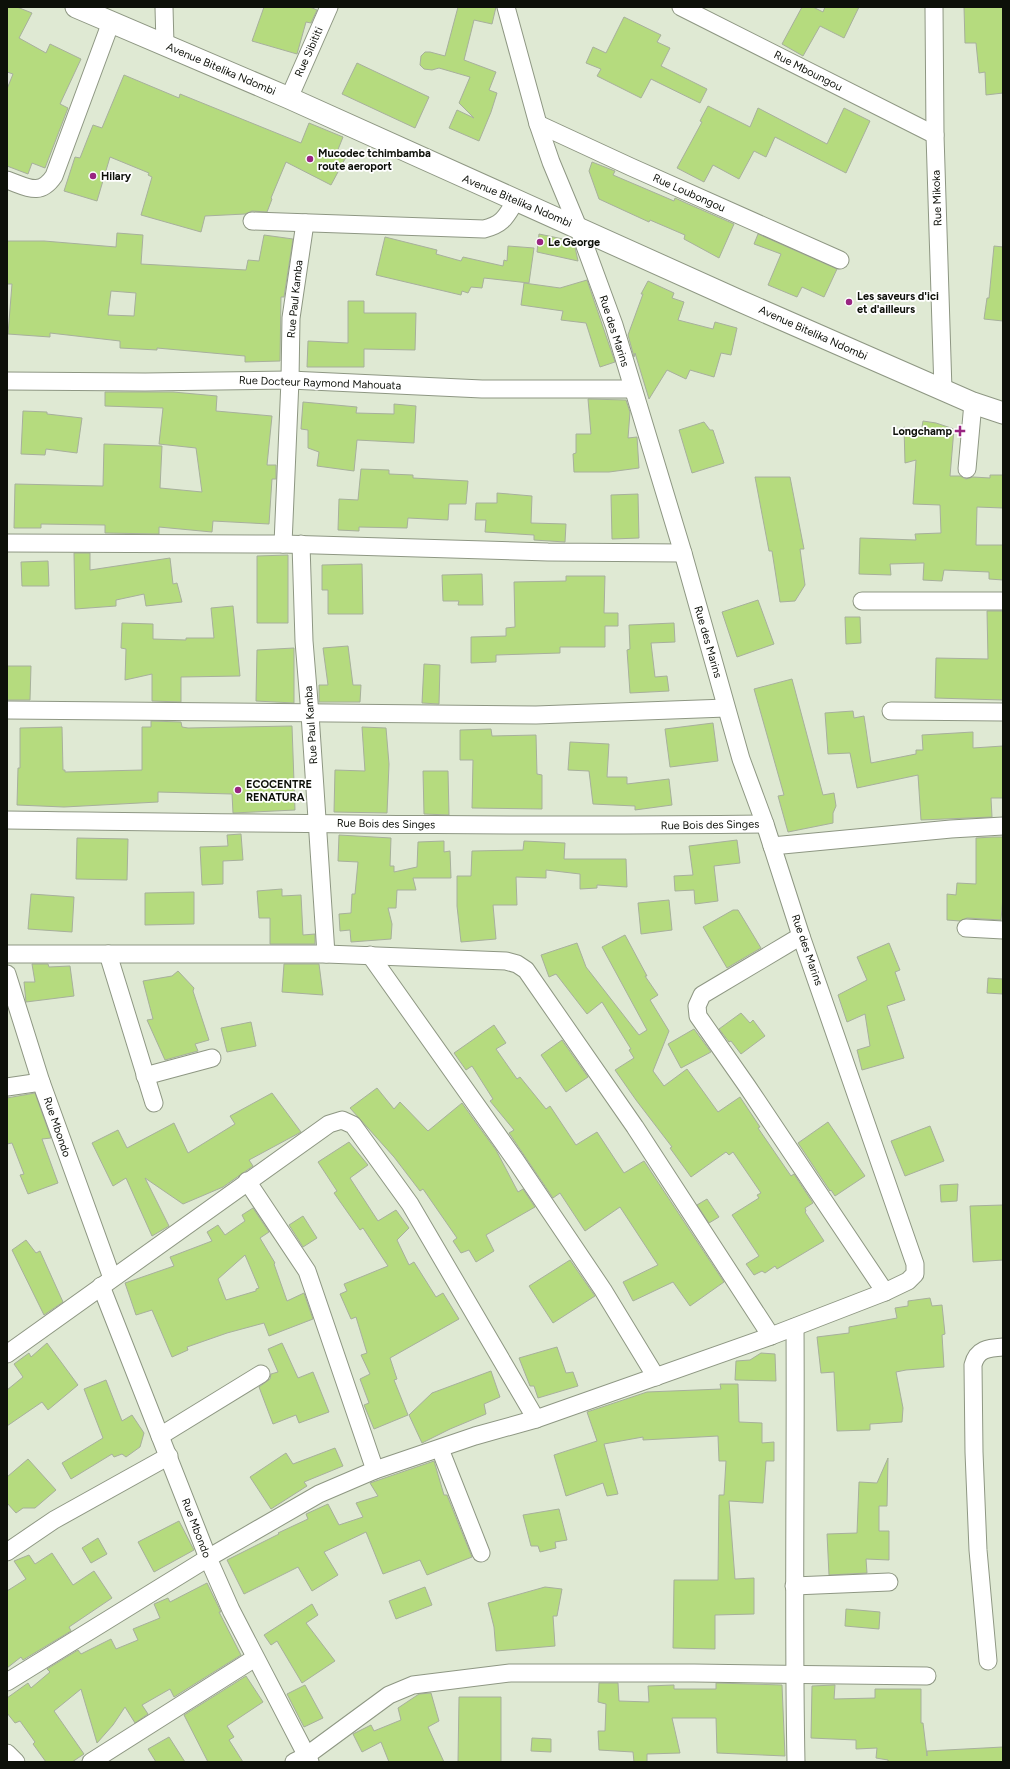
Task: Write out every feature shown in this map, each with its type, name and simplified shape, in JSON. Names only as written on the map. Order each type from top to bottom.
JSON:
[{"type":"street","name":"Avenue Bitelika Ndombi","points":[[76,7],[289,98],[740,301],[943,390],[973,403],[1002,410]]},
{"type":"street","points":[[164,7],[165,45]]},
{"type":"street","name":"Rue Sibititi","points":[[289,98],[329,7]]},
{"type":"street","name":"Rue des Marins","points":[[506,7],[538,124],[551,162],[578,227],[614,325],[684,553],[741,759],[766,824],[801,936],[915,1264],[915,1274],[908,1281],[885,1292]]},
{"type":"street","name":"Rue Mboungou","points":[[681,7],[935,135]]},
{"type":"street","name":"Rue Mikoka","points":[[934,7],[935,135],[943,390]]},
{"type":"street","points":[[7,180],[35,189],[42,189],[49,184],[54,176],[111,22]]},
{"type":"street","name":"Rue Loubongou","points":[[538,124],[630,167],[840,260]]},
{"type":"street","points":[[252,221],[484,229],[496,226],[501,222],[516,200]]},
{"type":"street","name":"Rue Paul Kamba","points":[[283,544],[291,318],[304,222]]},
{"type":"street","name":"Rue Docteur Raymond Mahouata","points":[[7,381],[145,382],[290,380],[482,389],[633,389]]},
{"type":"street","points":[[968,469],[973,403]]},
{"type":"street","points":[[7,543],[301,544],[548,552],[684,553]]},
{"type":"street","name":"Rue Paul Kamba","points":[[301,544],[304,641],[322,876],[326,954]]},
{"type":"street","points":[[862,601],[1003,601]]},
{"type":"street","points":[[7,710],[536,716],[726,708]]},
{"type":"street","points":[[891,711],[1003,712]]},
{"type":"street","name":"Rue Bois des Singes","points":[[7,820],[476,826],[766,824]]},
{"type":"street","points":[[772,846],[951,829],[1003,826]]},
{"type":"street","points":[[966,928],[1003,930]]},
{"type":"street","points":[[7,1682],[208,1558],[304,1501],[375,1470],[475,1436],[536,1419],[771,1336],[885,1292],[752,1093],[698,1016],[697,1006],[702,994],[801,936]]},
{"type":"street","points":[[7,954],[326,954],[506,960],[517,964],[526,970],[635,1127],[771,1336]]},
{"type":"street","points":[[108,954],[154,1103]]},
{"type":"street","points":[[370,955],[516,1160],[603,1290],[656,1377]]},
{"type":"street","name":"Rue Mbondo","points":[[7,974],[107,1282],[130,1364],[169,1456],[208,1558],[231,1610],[303,1760]]},
{"type":"street","points":[[145,1076],[212,1058]]},
{"type":"street","points":[[7,1087],[42,1082]]},
{"type":"street","points":[[7,1354],[247,1181],[329,1124],[342,1120],[353,1125],[410,1204],[536,1419]]},
{"type":"street","points":[[247,1181],[307,1271],[375,1470]]},
{"type":"street","points":[[795,1327],[796,1460],[794,1674],[796,1762]]},
{"type":"street","points":[[988,1661],[978,1550],[974,1452],[973,1365],[975,1358],[980,1352],[989,1348],[1003,1347]]},
{"type":"street","points":[[160,1436],[261,1374]]},
{"type":"street","points":[[440,1449],[481,1554]]},
{"type":"street","points":[[7,1552],[54,1520],[169,1456]]},
{"type":"street","points":[[794,1586],[889,1582]]},
{"type":"street","points":[[91,1762],[255,1658]]},
{"type":"street","points":[[303,1760],[389,1695],[413,1685],[510,1673],[927,1676]]},
{"type":"street","points":[[7,1753],[16,1762]]},
{"type":"building","points":[[7,7],[17,7],[32,13],[19,38],[46,53],[50,44],[81,59],[60,104],[68,108],[45,168],[32,163],[28,174],[7,166],[7,89],[13,74],[7,72]]},
{"type":"building","points":[[264,7],[310,7],[317,10],[311,23],[306,22],[297,54],[252,41]]},
{"type":"building","points":[[458,7],[496,7],[492,24],[474,20],[464,60],[496,72],[489,90],[497,93],[479,141],[449,128],[457,110],[474,118],[459,103],[470,77],[439,68],[432,70],[424,69],[420,65],[421,56],[425,52],[445,56]]},
{"type":"building","points":[[802,7],[813,7],[823,12],[825,7],[859,7],[844,38],[820,26],[803,56],[782,44]]},
{"type":"building","points":[[964,7],[1003,7],[1003,93],[986,95],[985,72],[979,73],[976,43],[965,43]]},
{"type":"building","points":[[624,17],[661,35],[657,42],[670,48],[661,66],[707,89],[700,103],[651,79],[641,98],[597,76],[601,69],[586,63],[593,47],[606,53]]},
{"type":"building","points":[[357,63],[429,97],[415,128],[342,94]]},
{"type":"building","points":[[124,75],[179,98],[180,94],[301,143],[309,123],[343,137],[337,152],[346,157],[331,185],[286,162],[271,198],[272,199],[267,212],[252,211],[245,214],[205,216],[201,232],[141,215],[152,177],[148,175],[149,173],[110,157],[97,201],[64,191],[75,157],[80,158],[93,125],[102,128]]},
{"type":"building","points":[[708,106],[750,127],[758,108],[827,144],[844,108],[870,121],[846,173],[775,137],[766,157],[754,151],[739,179],[713,165],[704,182],[677,168],[702,122],[700,121]]},
{"type":"building","points":[[592,162],[615,171],[613,175],[674,201],[675,198],[734,224],[719,258],[684,239],[685,235],[650,220],[649,222],[599,199],[589,171]]},
{"type":"building","points":[[117,233],[143,235],[141,264],[246,270],[248,260],[259,261],[264,235],[293,239],[284,297],[281,297],[280,361],[245,362],[245,356],[157,348],[157,350],[120,348],[120,341],[50,333],[50,337],[8,334],[12,284],[7,284],[7,241],[44,241],[116,247]],"holes":[[[111,291],[136,293],[134,316],[108,315]]]},
{"type":"building","points":[[539,234],[563,239],[575,247],[578,261],[537,252]]},
{"type":"building","points":[[758,234],[837,269],[824,297],[802,287],[797,297],[768,285],[781,254],[754,244]]},
{"type":"building","points":[[385,237],[437,250],[436,254],[461,261],[463,257],[503,266],[504,260],[507,261],[508,246],[534,248],[529,283],[484,278],[482,288],[471,287],[468,293],[462,291],[461,295],[376,275]]},
{"type":"building","points":[[994,246],[1003,247],[1003,321],[984,319],[987,298],[989,298]]},
{"type":"building","points":[[587,280],[615,362],[600,367],[586,323],[561,320],[563,311],[521,305],[524,283],[560,288]]},
{"type":"building","points":[[648,281],[674,293],[672,298],[684,302],[678,320],[713,329],[715,322],[737,328],[731,355],[721,353],[714,377],[690,370],[686,379],[667,370],[649,399],[628,335],[643,294],[641,294]]},
{"type":"building","points":[[348,301],[364,301],[364,313],[416,313],[415,350],[364,349],[364,367],[307,367],[308,341],[348,343]]},
{"type":"building","points":[[105,392],[173,392],[217,396],[216,411],[272,416],[267,465],[276,465],[276,479],[272,479],[269,524],[213,521],[212,532],[159,527],[159,534],[105,533],[105,525],[41,524],[41,528],[14,528],[15,484],[103,486],[104,444],[162,446],[160,488],[202,492],[196,448],[159,444],[163,408],[105,406]]},
{"type":"building","points":[[588,399],[626,400],[630,412],[628,438],[637,437],[639,468],[609,472],[574,472],[573,454],[576,453],[576,434],[591,434]]},
{"type":"building","points":[[303,402],[357,407],[356,413],[394,414],[394,404],[416,406],[414,443],[357,440],[354,471],[317,466],[319,452],[308,448],[308,430],[301,429]]},
{"type":"building","points":[[23,411],[47,412],[47,414],[82,418],[77,453],[46,449],[45,455],[21,454]]},
{"type":"building","points":[[923,421],[936,423],[954,429],[950,476],[960,476],[966,479],[973,477],[990,478],[990,475],[1003,475],[1003,508],[977,507],[976,545],[1003,545],[1003,580],[989,579],[989,572],[944,570],[942,581],[923,580],[924,563],[890,564],[891,575],[859,574],[860,538],[916,540],[915,534],[941,533],[940,505],[913,504],[916,460],[905,463],[904,427],[921,433]]},
{"type":"building","points":[[704,422],[710,430],[713,430],[724,463],[692,473],[679,430]]},
{"type":"building","points":[[361,469],[389,470],[389,474],[413,475],[413,478],[468,481],[466,504],[449,504],[448,520],[408,518],[407,528],[359,527],[359,531],[338,530],[339,499],[358,500]]},
{"type":"building","points":[[755,477],[790,477],[804,549],[800,549],[805,585],[795,601],[780,602],[772,551],[769,551]]},
{"type":"building","points":[[497,493],[532,496],[531,523],[566,524],[565,542],[534,540],[534,535],[485,532],[486,520],[475,520],[476,503],[497,503]]},
{"type":"building","points":[[638,494],[639,538],[612,539],[611,495]]},
{"type":"building","points":[[74,553],[90,553],[90,570],[170,558],[173,584],[177,583],[182,602],[146,606],[144,594],[116,600],[116,606],[75,609]]},
{"type":"building","points":[[288,555],[288,623],[257,623],[257,556]]},
{"type":"building","points":[[48,561],[49,586],[22,586],[21,562]]},
{"type":"building","points":[[362,564],[363,614],[328,614],[328,590],[322,590],[322,565]]},
{"type":"building","points":[[482,574],[483,605],[458,605],[459,601],[443,601],[442,575]]},
{"type":"building","points":[[566,576],[605,576],[604,613],[618,613],[618,626],[605,626],[605,647],[560,647],[560,653],[496,655],[496,662],[471,663],[471,637],[506,636],[506,628],[515,627],[514,582],[566,581]]},
{"type":"building","points":[[758,600],[774,644],[737,657],[722,612]]},
{"type":"building","points":[[233,606],[240,676],[181,677],[181,702],[152,701],[152,674],[125,680],[126,649],[121,648],[122,623],[153,624],[153,639],[186,640],[186,638],[214,638],[211,608]]},
{"type":"building","points":[[987,611],[1003,611],[1003,700],[935,698],[936,658],[988,659]]},
{"type":"building","points":[[845,617],[860,617],[861,643],[846,644]]},
{"type":"building","points":[[674,623],[675,642],[651,643],[655,677],[667,676],[669,691],[630,693],[627,650],[630,649],[629,625]]},
{"type":"building","points":[[348,646],[353,685],[361,685],[360,702],[319,702],[319,685],[328,685],[323,648]]},
{"type":"building","points":[[294,648],[294,703],[256,701],[257,650]]},
{"type":"building","points":[[424,664],[440,665],[439,704],[422,703]]},
{"type":"building","points":[[7,666],[31,666],[30,700],[7,700]]},
{"type":"building","points":[[792,679],[823,795],[834,793],[836,806],[833,813],[833,823],[788,832],[778,796],[784,795],[754,689]]},
{"type":"building","points":[[853,711],[854,718],[864,716],[871,763],[916,754],[916,750],[923,750],[922,735],[973,732],[973,748],[1003,746],[1003,798],[991,798],[992,817],[921,820],[918,775],[857,788],[850,753],[828,754],[825,713]]},
{"type":"building","points":[[151,721],[181,722],[182,727],[188,728],[292,726],[295,810],[233,813],[232,794],[158,792],[158,802],[64,807],[17,805],[18,768],[20,768],[20,728],[62,727],[63,770],[65,770],[65,772],[142,770],[142,727],[151,727]]},
{"type":"building","points":[[713,723],[718,761],[670,767],[665,729]]},
{"type":"building","points":[[362,727],[386,728],[389,764],[387,813],[334,812],[335,770],[365,771]]},
{"type":"building","points":[[491,729],[492,736],[536,735],[537,774],[542,775],[542,809],[472,808],[473,760],[460,760],[460,730]]},
{"type":"building","points":[[570,742],[609,744],[607,777],[627,777],[627,784],[669,779],[672,805],[635,810],[635,806],[593,804],[589,771],[568,770]]},
{"type":"building","points":[[423,771],[448,771],[449,815],[424,814]]},
{"type":"building","points":[[241,834],[243,860],[223,861],[223,884],[202,885],[200,847],[228,846],[227,835]]},
{"type":"building","points":[[339,835],[391,838],[390,866],[394,866],[394,872],[417,867],[418,842],[444,841],[444,852],[450,851],[451,878],[413,878],[416,890],[397,890],[396,908],[388,908],[392,924],[391,939],[351,942],[350,930],[340,931],[339,914],[351,913],[352,894],[355,894],[358,862],[338,861]]},
{"type":"building","points":[[1003,837],[1003,896],[1001,920],[967,918],[960,921],[947,920],[947,894],[956,895],[957,883],[976,884],[976,838]]},
{"type":"building","points":[[77,838],[128,839],[127,880],[76,879]]},
{"type":"building","points":[[737,840],[740,863],[714,866],[718,901],[695,904],[694,890],[675,891],[674,876],[693,875],[689,846]]},
{"type":"building","points":[[524,841],[565,843],[564,859],[626,859],[627,887],[597,885],[597,888],[580,889],[580,874],[546,870],[546,878],[516,877],[517,905],[493,905],[496,939],[461,942],[457,906],[457,876],[471,876],[472,851],[523,850]]},
{"type":"building","points":[[282,889],[282,896],[301,895],[303,935],[315,934],[315,944],[270,944],[270,918],[259,918],[257,891]]},
{"type":"building","points":[[194,892],[194,924],[145,925],[145,893]]},
{"type":"building","points":[[31,894],[74,897],[72,932],[28,929]]},
{"type":"building","points":[[669,900],[672,930],[641,934],[638,903]]},
{"type":"building","points":[[733,910],[738,910],[761,948],[727,968],[703,927]]},
{"type":"building","points":[[625,935],[647,976],[645,976],[658,995],[650,1000],[669,1031],[653,1071],[664,1086],[687,1069],[718,1112],[740,1097],[760,1127],[758,1128],[791,1176],[794,1174],[813,1203],[805,1208],[805,1212],[824,1241],[777,1269],[775,1266],[765,1273],[762,1271],[754,1275],[746,1264],[759,1256],[732,1215],[759,1198],[757,1195],[761,1193],[733,1152],[729,1155],[726,1152],[691,1177],[670,1148],[672,1147],[615,1070],[634,1058],[629,1050],[631,1049],[602,1002],[587,1014],[556,974],[549,977],[541,955],[577,943],[586,967],[639,1035],[647,1030],[602,947]]},
{"type":"building","points":[[889,943],[900,970],[895,972],[905,1000],[887,1006],[904,1058],[862,1070],[857,1050],[870,1046],[865,1014],[847,1022],[838,995],[867,980],[857,957]]},
{"type":"building","points":[[32,964],[48,964],[49,967],[70,966],[74,996],[26,1002],[24,982],[35,982]]},
{"type":"building","points":[[284,964],[319,964],[323,995],[282,992]]},
{"type":"building","points":[[178,971],[194,988],[193,991],[209,1040],[195,1044],[198,1051],[165,1060],[147,1020],[153,1019],[143,981],[172,976]]},
{"type":"building","points":[[988,978],[1003,979],[1003,994],[987,993]]},
{"type":"building","points":[[741,1013],[750,1023],[753,1020],[765,1036],[741,1054],[719,1029]]},
{"type":"building","points":[[251,1022],[256,1046],[227,1052],[221,1028]]},
{"type":"building","points":[[494,1025],[506,1043],[496,1049],[517,1079],[520,1077],[546,1109],[550,1106],[576,1145],[597,1132],[624,1173],[644,1161],[724,1282],[690,1306],[673,1282],[633,1301],[623,1282],[658,1265],[620,1207],[585,1231],[560,1193],[553,1198],[509,1133],[514,1130],[490,1101],[493,1099],[472,1066],[466,1070],[454,1053]]},
{"type":"building","points":[[694,1029],[711,1052],[681,1068],[668,1044]]},
{"type":"building","points":[[562,1040],[588,1077],[566,1092],[541,1055]]},
{"type":"building","points":[[377,1088],[394,1109],[400,1102],[428,1131],[462,1103],[496,1150],[518,1192],[523,1189],[535,1207],[486,1235],[494,1251],[476,1262],[469,1250],[461,1253],[453,1241],[457,1238],[423,1189],[420,1191],[394,1157],[350,1108]]},
{"type":"building","points":[[35,1093],[51,1138],[42,1139],[58,1183],[28,1194],[20,1175],[24,1174],[12,1143],[7,1144],[7,1098]]},
{"type":"building","points":[[272,1093],[301,1132],[249,1160],[253,1166],[223,1187],[183,1204],[145,1178],[169,1226],[152,1236],[126,1178],[113,1186],[92,1143],[118,1130],[127,1148],[174,1123],[188,1153],[235,1124],[230,1116]]},
{"type":"building","points":[[828,1122],[865,1176],[835,1196],[831,1190],[830,1191],[798,1143]]},
{"type":"building","points":[[930,1126],[944,1161],[905,1176],[891,1141]]},
{"type":"building","points":[[349,1142],[368,1165],[350,1178],[378,1221],[396,1210],[409,1228],[397,1240],[409,1265],[414,1262],[436,1297],[443,1293],[459,1319],[390,1358],[397,1379],[394,1380],[408,1415],[374,1429],[364,1405],[369,1403],[360,1379],[370,1374],[361,1355],[367,1353],[356,1317],[351,1319],[340,1294],[347,1291],[344,1284],[388,1266],[363,1228],[360,1230],[334,1193],[337,1191],[318,1162]]},
{"type":"building","points":[[958,1184],[957,1201],[941,1202],[940,1185]]},
{"type":"building","points":[[707,1199],[719,1217],[709,1223],[697,1205]]},
{"type":"building","points":[[1003,1205],[1003,1260],[973,1262],[970,1206]]},
{"type":"building","points":[[253,1208],[269,1232],[260,1238],[275,1263],[274,1264],[287,1301],[304,1293],[313,1319],[269,1336],[264,1323],[227,1333],[187,1347],[188,1350],[172,1357],[152,1310],[136,1315],[125,1283],[174,1266],[170,1257],[212,1241],[207,1232],[218,1225],[225,1235],[245,1221],[242,1215]],"holes":[[[245,1255],[259,1288],[256,1289],[256,1291],[226,1300],[218,1279]]]},
{"type":"building","points":[[303,1216],[317,1238],[303,1247],[289,1225]]},
{"type":"building","points":[[26,1240],[36,1253],[40,1251],[63,1302],[44,1315],[12,1250]]},
{"type":"building","points":[[570,1260],[595,1296],[553,1323],[529,1286]]},
{"type":"building","points":[[930,1298],[932,1306],[942,1305],[945,1334],[942,1335],[944,1367],[896,1372],[903,1408],[902,1422],[870,1424],[870,1430],[837,1431],[834,1372],[821,1373],[817,1337],[849,1333],[849,1327],[897,1318],[895,1308],[908,1306],[908,1301]]},
{"type":"building","points":[[47,1343],[78,1385],[48,1410],[42,1402],[7,1426],[7,1390],[23,1377],[14,1364],[29,1353],[31,1357]]},
{"type":"building","points":[[282,1343],[298,1378],[313,1372],[329,1412],[299,1423],[296,1415],[273,1424],[259,1387],[270,1379],[271,1374],[278,1372],[268,1349]]},
{"type":"building","points":[[557,1347],[566,1373],[573,1372],[578,1386],[538,1398],[534,1386],[530,1386],[519,1358]]},
{"type":"building","points":[[761,1353],[775,1354],[776,1381],[735,1380],[736,1361],[750,1360]]},
{"type":"building","points":[[491,1371],[500,1397],[484,1404],[486,1414],[422,1443],[409,1415],[432,1393]]},
{"type":"building","points":[[106,1380],[122,1421],[132,1415],[144,1433],[140,1447],[126,1457],[122,1454],[114,1457],[112,1454],[71,1479],[62,1463],[103,1438],[84,1389]]},
{"type":"building","points":[[720,1384],[738,1384],[739,1422],[762,1423],[762,1443],[774,1442],[774,1461],[766,1461],[763,1503],[729,1501],[735,1579],[754,1578],[754,1614],[715,1615],[715,1649],[673,1648],[674,1580],[718,1580],[719,1495],[724,1495],[726,1461],[719,1461],[718,1436],[643,1440],[643,1437],[604,1444],[618,1494],[607,1496],[603,1483],[566,1496],[554,1455],[597,1441],[587,1412],[647,1392],[721,1389]]},
{"type":"building","points":[[335,1448],[343,1466],[304,1482],[307,1486],[271,1509],[250,1477],[286,1453],[293,1464]]},
{"type":"building","points":[[888,1458],[887,1506],[879,1506],[879,1531],[889,1531],[889,1560],[866,1559],[867,1573],[829,1575],[827,1534],[857,1533],[859,1482],[877,1483]]},
{"type":"building","points":[[28,1459],[56,1490],[35,1508],[23,1508],[16,1513],[7,1503],[7,1477]]},
{"type":"building","points":[[434,1461],[444,1495],[447,1495],[472,1557],[427,1575],[420,1560],[383,1574],[366,1532],[324,1552],[338,1575],[312,1591],[298,1567],[244,1594],[227,1560],[308,1519],[306,1514],[328,1504],[339,1525],[363,1517],[356,1503],[378,1496],[370,1483]]},
{"type":"building","points":[[559,1509],[567,1540],[555,1542],[556,1548],[540,1552],[538,1546],[531,1546],[523,1515]]},
{"type":"building","points":[[179,1521],[194,1550],[154,1572],[138,1542]]},
{"type":"building","points":[[98,1538],[107,1554],[91,1563],[82,1548]]},
{"type":"building","points":[[52,1553],[73,1585],[94,1571],[112,1598],[69,1627],[71,1631],[23,1660],[21,1657],[7,1668],[7,1591],[26,1579],[14,1561],[29,1555],[35,1564]]},
{"type":"building","points":[[207,1583],[221,1612],[219,1612],[241,1655],[174,1697],[170,1689],[142,1705],[148,1714],[135,1723],[125,1707],[113,1725],[97,1743],[81,1689],[54,1711],[84,1754],[72,1762],[46,1762],[33,1744],[35,1742],[20,1721],[15,1723],[7,1713],[7,1698],[28,1683],[31,1688],[50,1672],[47,1669],[78,1650],[81,1654],[111,1639],[116,1649],[138,1640],[133,1629],[160,1618],[154,1604],[168,1598],[170,1602]]},
{"type":"building","points":[[425,1587],[432,1605],[396,1619],[389,1601]]},
{"type":"building","points":[[545,1587],[562,1589],[557,1616],[553,1616],[555,1646],[496,1651],[494,1627],[488,1603]]},
{"type":"building","points":[[312,1604],[318,1615],[306,1623],[335,1661],[302,1683],[277,1641],[271,1645],[264,1635]]},
{"type":"building","points":[[846,1609],[880,1612],[879,1629],[845,1626]]},
{"type":"building","points":[[246,1676],[263,1702],[227,1726],[234,1737],[229,1740],[243,1762],[208,1762],[184,1715]]},
{"type":"building","points":[[599,1683],[618,1683],[619,1701],[649,1702],[648,1686],[674,1685],[674,1689],[716,1689],[716,1683],[782,1685],[785,1756],[717,1753],[716,1718],[672,1718],[680,1753],[647,1754],[647,1762],[634,1762],[633,1752],[599,1750],[598,1731],[605,1731],[606,1704],[598,1702]]},
{"type":"building","points":[[305,1685],[323,1718],[304,1727],[287,1694]]},
{"type":"building","points":[[835,1685],[834,1699],[875,1698],[875,1689],[921,1689],[921,1723],[923,1723],[927,1756],[927,1751],[1003,1747],[1003,1762],[888,1762],[888,1760],[876,1758],[877,1748],[856,1749],[856,1740],[811,1738],[812,1686]]},
{"type":"building","points":[[431,1693],[439,1721],[428,1727],[444,1762],[389,1762],[381,1742],[362,1752],[353,1734],[371,1725],[374,1731],[401,1720],[398,1708],[419,1694]]},
{"type":"building","points":[[459,1697],[501,1697],[501,1762],[458,1762]]},
{"type":"building","points":[[169,1737],[185,1762],[156,1762],[148,1749]]},
{"type":"building","points":[[532,1738],[551,1739],[551,1752],[531,1751]]},
{"type":"place","name":"Mucodec tchimbamba route aeroport","points":[[310,159]]},
{"type":"place","name":"Hilary","points":[[93,176]]},
{"type":"place","name":"Le George","points":[[540,242]]},
{"type":"place","name":"Les saveurs d'ici et d'ailleurs","points":[[849,302]]},
{"type":"place","name":"Longchamp","points":[[960,431]]},
{"type":"place","name":"ECOCENTRE RENATURA","points":[[238,790]]}]
